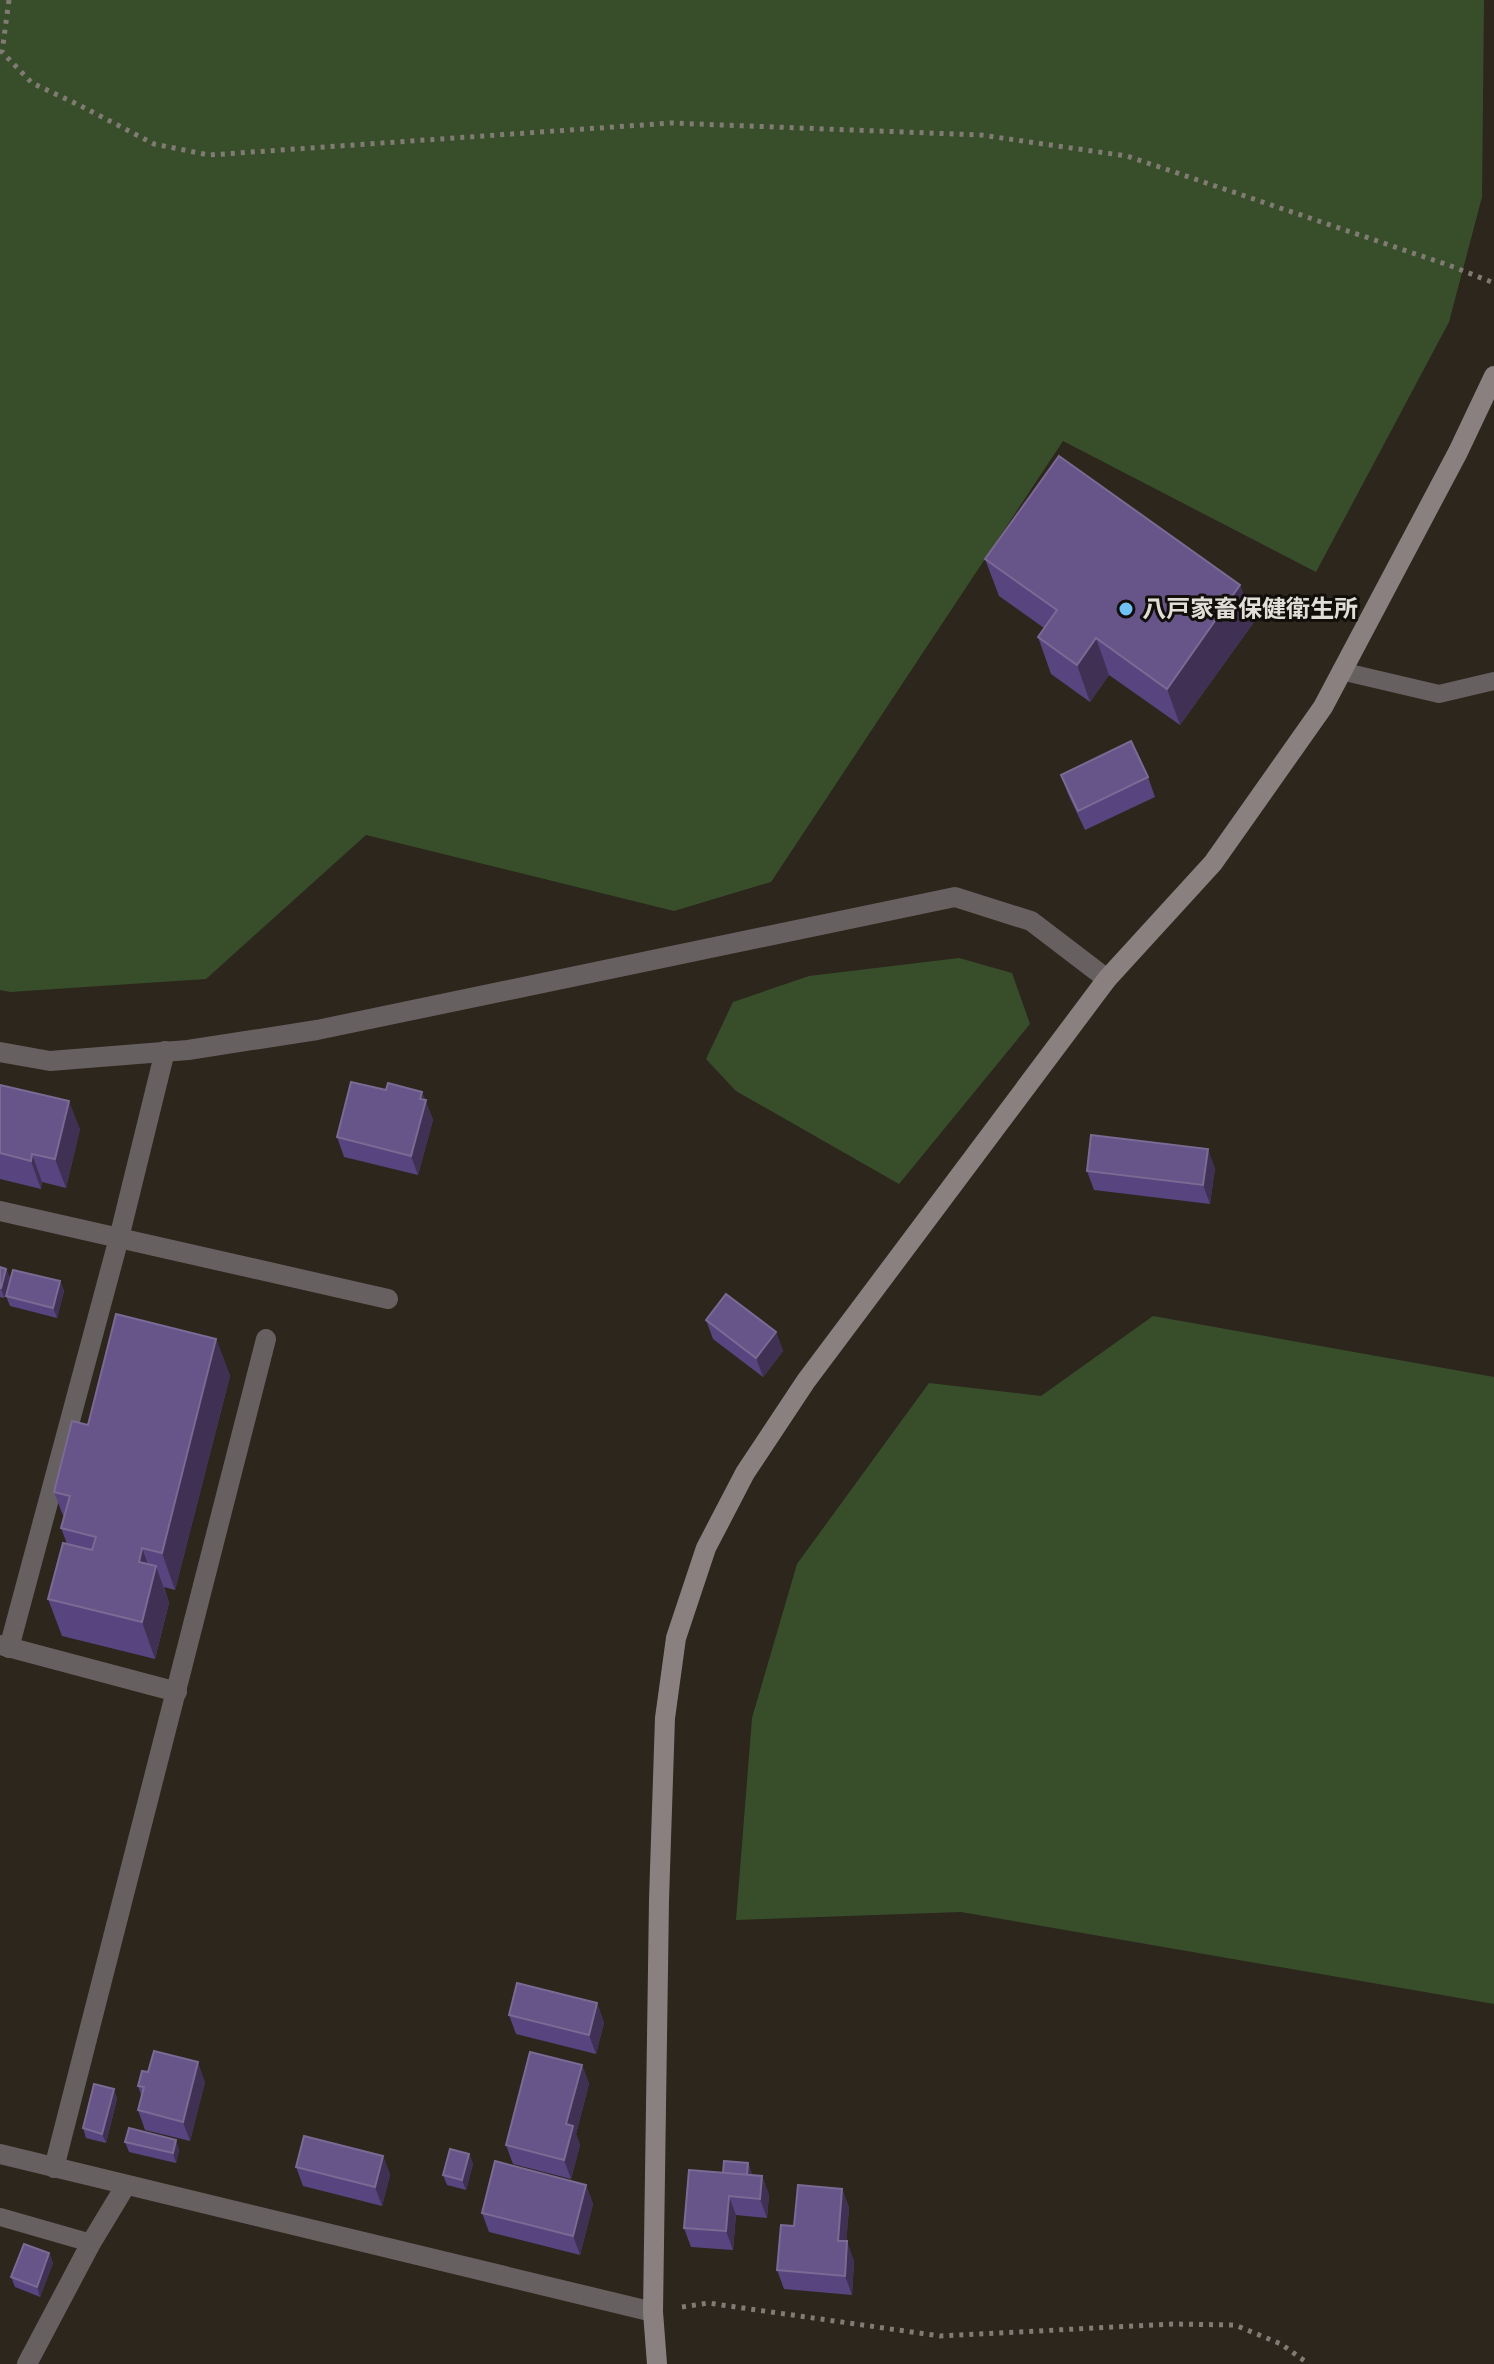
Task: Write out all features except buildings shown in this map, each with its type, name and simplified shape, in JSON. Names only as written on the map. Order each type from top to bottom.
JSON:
[{"type":"street","points":[[657,2364],[653,2312],[665,1718],[676,1638],[706,1548],[745,1473],[806,1381],[1107,979],[1213,863],[1323,707],[1458,452],[1494,376]]},
{"type":"street","points":[[0,1052],[50,1061],[165,1051],[317,1030],[955,897],[1031,921],[1107,979]]},
{"type":"street","points":[[165,1051],[119,1238],[5,1646],[177,1692]]},
{"type":"street","points":[[0,1211],[388,1299]]},
{"type":"street","points":[[54,2168],[266,1339]]},
{"type":"street","points":[[0,2154],[653,2312]]},
{"type":"street","points":[[27,2364],[91,2243],[126,2185]]},
{"type":"lane","points":[[1341,671],[1439,694],[1494,681]]},
{"type":"lane","points":[[0,2217],[91,2243]]},
{"type":"path","points":[[9,0],[2,52],[32,83],[154,144],[209,155],[671,123],[981,135],[1127,156],[1494,283]]},
{"type":"path","points":[[653,2312],[708,2303],[940,2336],[1173,2324],[1235,2325],[1281,2344],[1309,2364]]},
{"type":"green space","points":[[0,0],[1484,0],[1482,197],[1449,322],[1316,572],[1063,441],[771,882],[674,911],[366,835],[206,979],[10,992],[0,990]]},
{"type":"green space","points":[[959,958],[1012,973],[1030,1024],[899,1184],[736,1091],[706,1059],[733,1002],[809,976]]},
{"type":"green space","points":[[1153,1316],[1494,1377],[1494,2004],[961,1912],[736,1920],[752,1718],[797,1564],[929,1383],[1041,1396]]},
{"type":"place","name":"八戸家畜保健衛生所","points":[[1126,609]]}]
